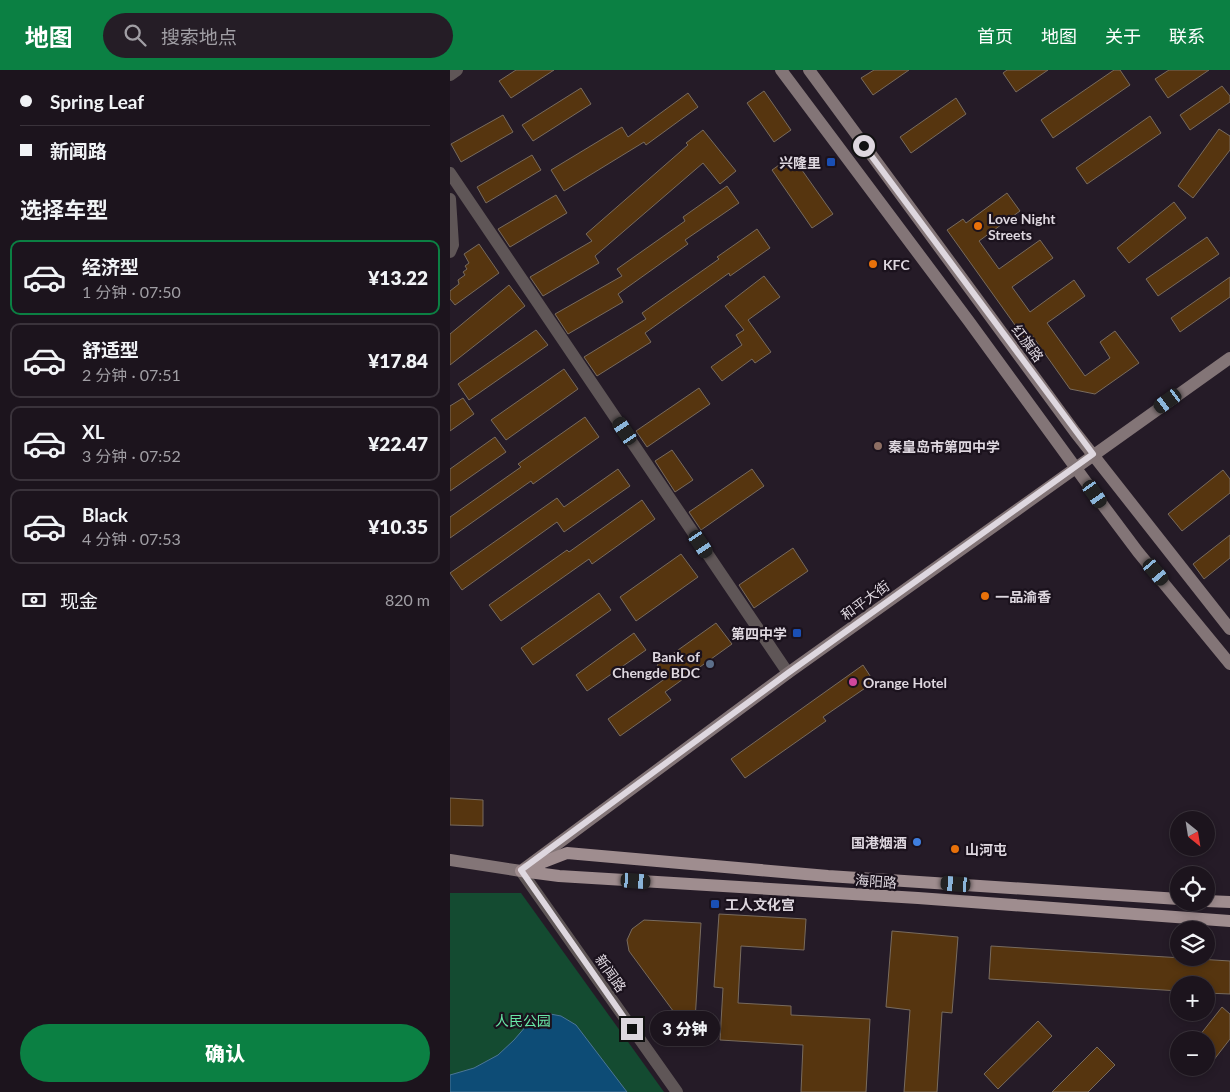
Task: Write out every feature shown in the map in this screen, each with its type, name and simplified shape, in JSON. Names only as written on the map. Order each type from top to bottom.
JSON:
[{"type":"main road","points":[[781,70],[1138,552],[1230,664]]},
{"type":"main road","name":"红旗路","points":[[809,70],[1093,454],[1230,629]]},
{"type":"main road","name":"和平大街","points":[[521,870],[788,673],[1230,358]]},
{"type":"main road","name":"海阳路","points":[[521,870],[567,853],[828,876],[1170,898]]},
{"type":"main road","name":"海阳路","points":[[450,860],[559,876],[928,899],[1230,922]]},
{"type":"main road","points":[[1215,901],[1230,902]]},
{"type":"street","points":[[450,75],[456,70]]},
{"type":"street","points":[[450,173],[788,673]]},
{"type":"street","points":[[450,199],[453,245],[450,252]]},
{"type":"street","name":"新闻路","points":[[521,870],[677,1092]]},
{"type":"green space","name":"人民公园","points":[[450,893],[521,893],[664,1092],[450,1092]]},
{"type":"water","points":[[545,1013],[561,1016],[576,1025],[627,1092],[450,1092],[450,1075],[474,1068],[498,1055],[527,1025]]},
{"type":"building","points":[[516,70],[554,70],[511,98],[499,81]]},
{"type":"building","points":[[874,70],[909,70],[873,95],[861,78]]},
{"type":"building","points":[[1007,70],[1048,70],[1016,92],[1003,73]]},
{"type":"building","points":[[1114,70],[1120,70],[1130,85],[1053,138],[1041,120]]},
{"type":"building","points":[[1169,70],[1209,70],[1168,98],[1155,79]]},
{"type":"building","points":[[1222,86],[1230,96],[1230,102],[1190,130],[1180,115]]},
{"type":"building","points":[[581,88],[591,104],[533,141],[522,125]]},
{"type":"building","points":[[764,91],[791,130],[774,142],[747,103]]},
{"type":"building","points":[[688,93],[698,107],[646,145],[644,142],[564,191],[551,170],[622,127],[628,137]]},
{"type":"building","points":[[956,98],[966,114],[911,153],[900,137]]},
{"type":"building","points":[[503,115],[513,132],[461,162],[451,144]]},
{"type":"building","points":[[1150,116],[1161,133],[1087,184],[1076,168]]},
{"type":"building","points":[[1219,129],[1230,136],[1230,150],[1193,198],[1178,186]]},
{"type":"building","points":[[703,130],[736,171],[720,184],[703,163],[595,256],[599,263],[543,296],[530,277],[592,241],[586,234],[688,145],[686,143]]},
{"type":"building","points":[[532,155],[541,170],[486,203],[477,187]]},
{"type":"building","points":[[792,156],[833,214],[812,228],[772,170]]},
{"type":"building","points":[[727,186],[739,203],[685,240],[688,244],[618,294],[623,302],[568,334],[555,314],[622,276],[617,269],[685,221],[683,217]]},
{"type":"building","points":[[1007,193],[1020,211],[979,241],[999,269],[1040,240],[1053,258],[1012,287],[1030,312],[1074,280],[1085,296],[1047,323],[1085,376],[1110,358],[1100,342],[1115,331],[1139,363],[1095,394],[1070,389],[1031,334],[1025,339],[947,230],[963,219],[966,223]]},
{"type":"building","points":[[556,195],[567,213],[510,247],[498,229]]},
{"type":"building","points":[[1174,202],[1186,218],[1129,263],[1117,248]]},
{"type":"building","points":[[757,229],[770,248],[730,276],[729,273],[645,333],[651,342],[597,376],[584,357],[646,319],[642,313],[719,259],[717,257]]},
{"type":"building","points":[[1207,237],[1219,254],[1158,296],[1146,279]]},
{"type":"building","points":[[479,244],[499,273],[455,305],[450,299],[450,291],[459,284],[458,280],[465,275],[463,272],[467,269],[465,266],[469,263],[464,254]]},
{"type":"building","points":[[764,276],[780,297],[748,320],[771,352],[755,363],[752,359],[722,381],[711,367],[742,345],[736,335],[744,330],[725,306]]},
{"type":"building","points":[[1230,277],[1230,297],[1180,332],[1171,318]]},
{"type":"building","points":[[509,285],[525,306],[450,365],[450,334]]},
{"type":"building","points":[[536,330],[548,345],[469,400],[458,384]]},
{"type":"building","points":[[564,369],[578,389],[506,440],[491,420]]},
{"type":"building","points":[[699,388],[710,404],[647,447],[636,431]]},
{"type":"building","points":[[463,398],[474,414],[450,431],[450,406]]},
{"type":"building","points":[[585,417],[599,437],[533,484],[531,481],[450,538],[450,517],[521,467],[518,464]]},
{"type":"building","points":[[495,437],[506,452],[450,491],[450,469]]},
{"type":"building","points":[[672,450],[693,480],[675,492],[655,461]]},
{"type":"building","points":[[618,469],[630,486],[564,532],[557,522],[462,590],[450,573],[557,498],[564,507]]},
{"type":"building","points":[[752,469],[764,486],[701,530],[689,512]]},
{"type":"building","points":[[1223,470],[1230,479],[1230,493],[1182,531],[1168,514]]},
{"type":"building","points":[[642,500],[655,519],[592,564],[589,559],[501,621],[489,605],[567,550],[569,552]]},
{"type":"building","points":[[1230,535],[1230,558],[1204,579],[1193,564]]},
{"type":"building","points":[[793,548],[808,571],[754,608],[739,585]]},
{"type":"building","points":[[681,554],[698,577],[636,621],[620,597]]},
{"type":"building","points":[[599,593],[611,610],[533,665],[521,648]]},
{"type":"building","points":[[716,623],[732,644],[665,692],[671,700],[620,736],[608,719],[666,678],[657,665]]},
{"type":"building","points":[[634,633],[646,650],[587,691],[576,675]]},
{"type":"building","points":[[863,665],[874,682],[823,717],[826,721],[745,778],[731,759]]},
{"type":"building","points":[[450,798],[483,800],[483,826],[450,825]]},
{"type":"building","points":[[719,914],[806,919],[804,950],[741,946],[738,1003],[791,1006],[791,1015],[870,1019],[866,1092],[801,1092],[803,1045],[720,1040],[723,988],[714,987]]},
{"type":"building","points":[[644,920],[701,923],[695,1021],[682,1023],[629,951],[627,940],[632,929]]},
{"type":"building","points":[[892,931],[958,937],[952,1013],[942,1012],[937,1092],[904,1092],[910,1010],[886,1007]]},
{"type":"building","points":[[991,946],[1170,957],[1170,966],[1215,966],[1215,960],[1230,961],[1230,994],[1215,993],[1215,976],[1170,976],[1170,990],[989,979]]},
{"type":"building","points":[[1222,1007],[1230,1014],[1230,1039],[1215,1058],[1215,1031],[1203,1031],[1211,1021],[1215,1021],[1215,1016]]},
{"type":"building","points":[[1038,1021],[1052,1036],[998,1089],[984,1074]]},
{"type":"building","points":[[1097,1047],[1115,1065],[1088,1092],[1052,1092]]},
{"type":"place","name":"兴隆里","points":[[831,162]]},
{"type":"place","name":"Love Night Streets","points":[[978,226]]},
{"type":"place","name":"KFC","points":[[873,264]]},
{"type":"place","name":"秦皇岛市第四中学","points":[[878,446]]},
{"type":"place","name":"一品渝香","points":[[985,596]]},
{"type":"place","name":"第四中学","points":[[797,633]]},
{"type":"place","name":"Bank of Chengde BDC","points":[[710,664]]},
{"type":"place","name":"Orange Hotel","points":[[853,682]]},
{"type":"place","name":"国港烟酒","points":[[917,842]]},
{"type":"place","name":"山河屯","points":[[955,849]]},
{"type":"place","name":"工人文化宫","points":[[715,904]]},
{"type":"route","points":[[632,1029],[521,870],[788,673],[1093,454],[864,146]]}]
